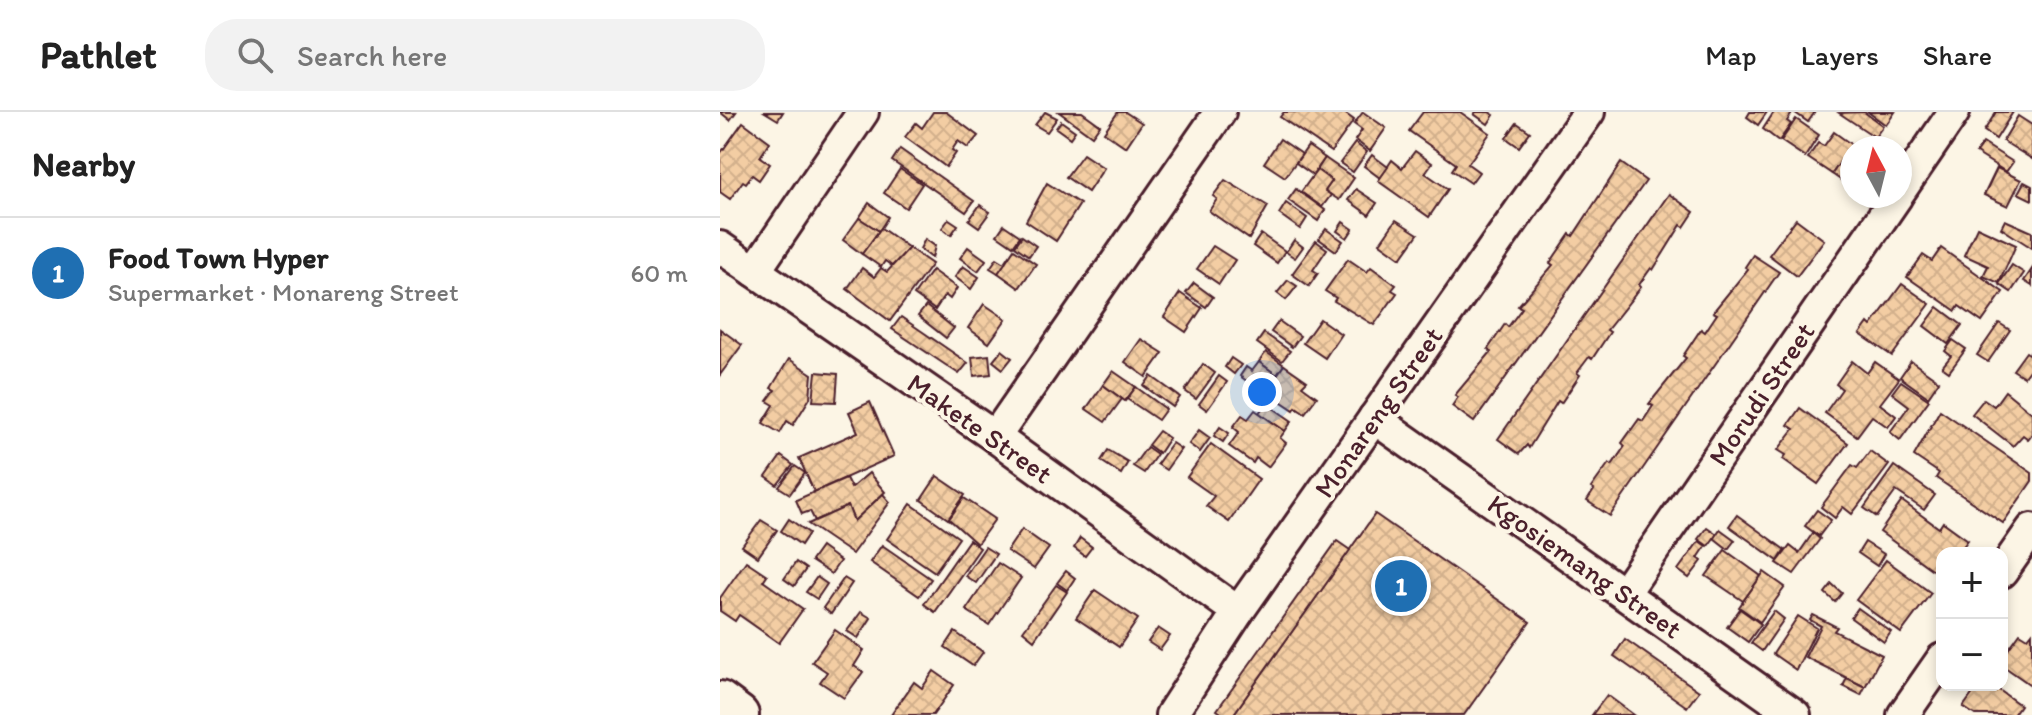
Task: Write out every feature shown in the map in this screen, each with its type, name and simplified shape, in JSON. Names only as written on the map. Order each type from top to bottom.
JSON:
[{"type":"street","points":[[755,271],[863,112]]},
{"type":"street","points":[[995,437],[1220,112]]},
{"type":"street","name":"Monareng Street","points":[[1171,715],[1238,612],[1589,112]]},
{"type":"street","points":[[1912,173],[1954,112]]},
{"type":"street","name":"Morudi Street","points":[[1625,592],[1889,208]]},
{"type":"street","name":"Makete Street","points":[[720,247],[995,437],[1238,612]]},
{"type":"street","name":"Kgosiemang Street","points":[[1374,418],[1625,592],[1795,715]]},
{"type":"street","points":[[2008,563],[2032,529]]},
{"type":"street","points":[[1903,715],[1936,668]]},
{"type":"street","points":[[720,701],[739,715]]},
{"type":"building","points":[[720,112],[736,112],[730,120]]},
{"type":"building","points":[[765,112],[783,112],[778,120]]},
{"type":"building","points":[[933,112],[946,112],[978,136],[968,148],[958,141],[952,150],[956,153],[946,167],[905,137],[916,123],[922,128]]},
{"type":"building","points":[[1045,112],[1057,118],[1047,132],[1035,125]]},
{"type":"building","points":[[1059,112],[1082,112],[1100,125],[1092,136]]},
{"type":"building","points":[[1118,112],[1125,112],[1142,123],[1126,147],[1104,132]]},
{"type":"building","points":[[1284,112],[1343,112],[1354,120],[1331,152],[1280,117]]},
{"type":"building","points":[[1363,112],[1386,128],[1370,151],[1355,140],[1362,130],[1354,124]]},
{"type":"building","points":[[1423,112],[1460,112],[1490,133],[1468,164],[1479,172],[1471,183],[1452,170],[1456,164],[1409,131]]},
{"type":"building","points":[[1750,112],[1767,112],[1758,125],[1747,117]]},
{"type":"building","points":[[1774,112],[1793,112],[1787,121],[1791,124],[1779,141],[1763,129]]},
{"type":"building","points":[[1794,112],[1815,112],[1808,122]]},
{"type":"building","points":[[1864,112],[1883,126],[1874,136],[1839,113]]},
{"type":"building","points":[[1868,112],[1895,112],[1886,125]]},
{"type":"building","points":[[1996,112],[2013,112],[1996,139],[1984,131]]},
{"type":"building","points":[[1474,114],[1494,115],[1488,124]]},
{"type":"building","points":[[2018,116],[2032,125],[2032,159],[2003,141]]},
{"type":"building","points":[[1796,119],[1819,135],[1805,157],[1781,141]]},
{"type":"building","points":[[1061,121],[1075,131],[1070,138],[1056,128]]},
{"type":"building","points":[[743,122],[770,142],[760,157],[770,164],[759,180],[752,175],[746,183],[743,181],[730,199],[720,192],[720,154]]},
{"type":"building","points":[[1517,123],[1530,132],[1519,147],[1506,138]]},
{"type":"building","points":[[1834,132],[1840,136],[1840,162],[1832,174],[1808,158],[1818,143],[1824,146]]},
{"type":"building","points":[[1280,139],[1302,154],[1285,177],[1264,163]]},
{"type":"building","points":[[1355,143],[1367,152],[1353,172],[1340,163]]},
{"type":"building","points":[[1983,143],[2013,162],[2006,172],[1976,153]]},
{"type":"building","points":[[1308,146],[1325,158],[1313,175],[1296,163]]},
{"type":"building","points":[[900,149],[974,201],[966,212],[892,161]]},
{"type":"building","points":[[1415,151],[1432,163],[1425,173],[1448,189],[1429,217],[1378,181],[1392,160],[1402,168]]},
{"type":"building","points":[[1083,154],[1104,168],[1088,192],[1066,177]]},
{"type":"building","points":[[1372,155],[1388,167],[1380,178],[1364,166]]},
{"type":"building","points":[[1325,158],[1354,178],[1339,200],[1325,191],[1332,181],[1317,170]]},
{"type":"building","points":[[1840,162],[1840,180],[1832,174]]},
{"type":"building","points":[[1621,163],[1646,181],[1474,422],[1452,406],[1458,397],[1455,395],[1491,352],[1488,349],[1505,324],[1508,327],[1522,308],[1518,306],[1553,265],[1550,263],[1570,234],[1573,236]]},
{"type":"building","points":[[1997,168],[2021,180],[2008,206],[1984,195]]},
{"type":"building","points":[[900,169],[922,184],[906,208],[884,193]]},
{"type":"building","points":[[1317,170],[1332,181],[1325,191],[1331,195],[1322,207],[1301,192]]},
{"type":"building","points":[[1225,180],[1268,206],[1249,239],[1209,211],[1217,199],[1213,196]]},
{"type":"building","points":[[2024,182],[2032,186],[2032,200],[2018,193]]},
{"type":"building","points":[[1047,183],[1080,204],[1056,241],[1026,221]]},
{"type":"building","points":[[1296,189],[1325,210],[1318,221],[1288,200]]},
{"type":"building","points":[[1356,189],[1377,203],[1369,215],[1348,200]]},
{"type":"building","points":[[1669,194],[1694,212],[1684,227],[1681,225],[1653,270],[1651,268],[1639,285],[1641,287],[1607,330],[1610,332],[1592,359],[1589,357],[1577,373],[1580,375],[1561,403],[1558,401],[1529,448],[1527,445],[1519,454],[1498,439]]},
{"type":"building","points":[[869,203],[888,217],[879,231],[859,218]]},
{"type":"building","points":[[1286,203],[1307,218],[1300,229],[1279,214]]},
{"type":"building","points":[[980,205],[990,212],[979,227],[969,220]]},
{"type":"building","points":[[859,218],[879,231],[862,254],[843,240]]},
{"type":"building","points":[[949,219],[958,225],[951,235],[942,228]]},
{"type":"building","points":[[1796,219],[1824,240],[1797,276],[1769,255]]},
{"type":"building","points":[[1396,220],[1418,234],[1401,258],[1380,243]]},
{"type":"building","points":[[2005,220],[2032,232],[2032,248],[2001,228]]},
{"type":"building","points":[[1343,222],[1353,229],[1347,238],[1337,231]]},
{"type":"building","points":[[1004,225],[1020,236],[1013,246],[997,235]]},
{"type":"building","points":[[1977,227],[2016,245],[1999,283],[1983,276],[1988,266],[1964,255]]},
{"type":"building","points":[[881,228],[909,248],[892,266],[885,261],[881,267],[862,254]]},
{"type":"building","points":[[1326,229],[1343,241],[1336,251],[1319,239]]},
{"type":"building","points":[[1261,234],[1285,251],[1277,263],[1253,246]]},
{"type":"building","points":[[1022,236],[1036,246],[1029,256],[1015,246]]},
{"type":"building","points":[[925,239],[935,246],[932,258],[920,249]]},
{"type":"building","points":[[1294,240],[1303,247],[1295,258],[1286,252]]},
{"type":"building","points":[[1316,241],[1327,249],[1313,270],[1318,273],[1309,286],[1292,274]]},
{"type":"building","points":[[1213,246],[1235,260],[1219,284],[1197,269]]},
{"type":"building","points":[[968,247],[986,260],[978,271],[960,258]]},
{"type":"building","points":[[909,248],[932,264],[890,321],[847,289],[862,268],[874,277],[881,268],[887,272]]},
{"type":"building","points":[[1941,248],[2003,292],[1982,322],[1959,306],[1956,311],[1907,277],[1923,255],[1932,261]]},
{"type":"building","points":[[1014,249],[1036,264],[1019,288],[998,273]]},
{"type":"building","points":[[1753,255],[1779,272],[1610,516],[1587,501],[1594,490],[1591,488],[1609,463],[1612,465],[1625,446],[1622,443],[1639,419],[1643,421],[1653,406],[1649,404],[1686,358],[1683,356],[1701,329],[1705,332],[1717,314],[1713,312],[1748,269],[1745,267]]},
{"type":"building","points":[[997,258],[1005,263],[998,273],[990,268]]},
{"type":"building","points":[[1348,259],[1367,272],[1371,267],[1396,285],[1392,290],[1397,293],[1374,325],[1334,301],[1336,298],[1325,291]]},
{"type":"building","points":[[2012,265],[2024,273],[2011,292],[1999,284]]},
{"type":"building","points":[[963,266],[979,277],[971,289],[955,277]]},
{"type":"building","points":[[2032,269],[2032,286],[2024,281]]},
{"type":"building","points":[[932,270],[957,288],[950,299],[945,295],[935,310],[914,295]]},
{"type":"building","points":[[1288,280],[1297,286],[1286,300],[1277,293]]},
{"type":"building","points":[[1194,283],[1213,297],[1206,307],[1186,293]]},
{"type":"building","points":[[1902,284],[1930,304],[1892,356],[1860,334],[1868,323],[1871,326]]},
{"type":"building","points":[[1180,293],[1202,308],[1186,332],[1164,317]]},
{"type":"building","points":[[984,304],[1006,319],[989,343],[968,328]]},
{"type":"building","points":[[926,306],[954,328],[946,338],[918,316]]},
{"type":"building","points":[[1938,307],[1962,325],[1948,344],[1924,326]]},
{"type":"building","points":[[901,317],[968,363],[959,374],[892,329]]},
{"type":"building","points":[[1320,319],[1341,334],[1325,358],[1303,343]]},
{"type":"building","points":[[1279,321],[1300,336],[1292,347],[1271,332]]},
{"type":"building","points":[[1999,323],[2010,330],[1988,362],[1977,355]]},
{"type":"building","points":[[720,329],[742,345],[720,375]]},
{"type":"building","points":[[1264,333],[1290,351],[1282,361],[1257,343]]},
{"type":"building","points":[[1141,339],[1163,353],[1146,377],[1125,362]]},
{"type":"building","points":[[1953,340],[1966,349],[1949,372],[1942,367],[1951,356],[1945,351]]},
{"type":"building","points":[[1002,350],[1012,358],[1003,369],[993,361]]},
{"type":"building","points":[[2032,350],[2032,366],[2024,377],[2013,370],[2026,352],[2029,354]]},
{"type":"building","points":[[1266,352],[1284,365],[1277,375],[1259,362]]},
{"type":"building","points":[[989,355],[991,374],[974,376],[972,357]]},
{"type":"building","points":[[1231,358],[1241,365],[1234,374],[1225,367]]},
{"type":"building","points":[[789,359],[812,374],[810,398],[793,425],[787,421],[780,433],[763,423],[774,405],[767,401],[775,390],[771,388]]},
{"type":"building","points":[[1852,361],[1867,373],[1875,362],[1899,379],[1880,404],[1896,416],[1888,427],[1872,416],[1857,436],[1825,413],[1842,389],[1836,384]]},
{"type":"building","points":[[1911,361],[1939,381],[1928,397],[1900,377]]},
{"type":"building","points":[[1259,362],[1277,375],[1284,365],[1307,381],[1302,386],[1317,397],[1305,413],[1296,407],[1294,410],[1270,394],[1268,397],[1240,376],[1246,367],[1252,371]]},
{"type":"building","points":[[1203,364],[1215,373],[1196,399],[1185,391]]},
{"type":"building","points":[[1113,371],[1136,387],[1125,401],[1103,385]]},
{"type":"building","points":[[816,372],[838,374],[836,402],[813,401]]},
{"type":"building","points":[[1151,376],[1180,397],[1173,407],[1144,386]]},
{"type":"building","points":[[1219,376],[1227,382],[1207,410],[1199,404]]},
{"type":"building","points":[[1901,381],[1929,400],[1900,440],[1890,432],[1909,406],[1892,393]]},
{"type":"building","points":[[1103,385],[1122,399],[1105,422],[1086,409]]},
{"type":"building","points":[[1136,387],[1166,409],[1158,420],[1127,399]]},
{"type":"building","points":[[2005,391],[2032,413],[2032,434],[2028,439],[2023,435],[2013,446],[1972,414],[1984,399],[1994,406]]},
{"type":"building","points":[[870,402],[894,456],[814,492],[799,458],[858,432],[849,412]]},
{"type":"building","points":[[1266,403],[1292,421],[1285,431],[1259,413]]},
{"type":"building","points":[[1800,408],[1848,443],[1818,484],[1783,459],[1786,455],[1778,450],[1794,429],[1788,425]]},
{"type":"building","points":[[1255,410],[1285,431],[1280,438],[1286,443],[1268,467],[1256,458],[1253,463],[1229,446],[1239,432],[1233,427],[1242,415],[1248,419]]},
{"type":"building","points":[[1940,410],[2032,473],[2032,481],[2003,523],[1936,478],[1939,473],[1914,456]]},
{"type":"building","points":[[1220,427],[1229,433],[1223,442],[1214,436]]},
{"type":"building","points":[[1199,430],[1210,438],[1200,452],[1189,444]]},
{"type":"building","points":[[1159,431],[1169,438],[1159,453],[1148,445]]},
{"type":"building","points":[[1172,443],[1181,449],[1166,470],[1157,464]]},
{"type":"building","points":[[1211,444],[1259,479],[1229,522],[1206,506],[1214,496],[1187,477]]},
{"type":"building","points":[[1147,447],[1157,454],[1144,473],[1133,466]]},
{"type":"building","points":[[1108,450],[1128,462],[1121,474],[1101,461]]},
{"type":"building","points":[[1870,451],[1889,465],[1852,514],[1843,507],[1835,518],[1821,507],[1852,465],[1857,468]]},
{"type":"building","points":[[781,456],[793,465],[777,485],[766,477]]},
{"type":"building","points":[[795,466],[805,473],[790,494],[779,487]]},
{"type":"building","points":[[1894,466],[1935,495],[1924,510],[1896,491],[1877,517],[1864,508]]},
{"type":"building","points":[[869,473],[885,492],[854,521],[848,506],[815,521],[810,511],[802,514],[796,500],[846,478],[851,488]]},
{"type":"building","points":[[937,476],[965,495],[948,519],[921,500]]},
{"type":"building","points":[[883,494],[890,502],[852,554],[808,524],[848,506],[854,521]]},
{"type":"building","points":[[964,498],[995,519],[977,544],[949,519]]},
{"type":"building","points":[[1902,501],[1939,528],[1943,522],[1968,540],[1963,547],[1936,547],[1936,572],[1880,532]]},
{"type":"building","points":[[911,504],[959,538],[935,572],[887,539]]},
{"type":"building","points":[[1817,510],[1831,520],[1819,536],[1805,526]]},
{"type":"building","points":[[1375,514],[1530,622],[1464,715],[1233,715]]},
{"type":"building","points":[[1737,515],[1785,550],[1778,561],[1729,526]]},
{"type":"building","points":[[789,519],[809,533],[801,545],[781,531]]},
{"type":"building","points":[[761,520],[777,530],[758,557],[742,546]]},
{"type":"building","points":[[1707,527],[1717,534],[1708,546],[1698,539]]},
{"type":"building","points":[[1022,529],[1049,548],[1034,569],[1007,551]]},
{"type":"building","points":[[1720,529],[1735,540],[1728,549],[1714,538]]},
{"type":"building","points":[[1813,533],[1820,539],[1794,574],[1777,563],[1790,546],[1799,553]]},
{"type":"building","points":[[1080,538],[1092,547],[1085,556],[1074,548]]},
{"type":"building","points":[[969,540],[980,548],[935,612],[924,604]]},
{"type":"building","points":[[1337,541],[1350,550],[1233,715],[1224,715],[1217,710]]},
{"type":"building","points":[[1699,541],[1706,546],[1698,558],[1702,561],[1689,578],[1678,570]]},
{"type":"building","points":[[1865,542],[1884,554],[1877,566],[1858,553]]},
{"type":"building","points":[[882,545],[931,579],[919,596],[870,562]]},
{"type":"building","points":[[821,547],[840,561],[831,574],[811,561]]},
{"type":"building","points":[[985,547],[996,554],[976,583],[965,576]]},
{"type":"building","points":[[1725,550],[1761,576],[1743,601],[1706,576]]},
{"type":"building","points":[[1886,560],[1931,593],[1901,633],[1856,600]]},
{"type":"building","points":[[746,561],[767,575],[763,581],[803,609],[779,643],[739,615],[735,621],[720,611],[720,598]]},
{"type":"building","points":[[796,562],[806,569],[794,586],[784,579]]},
{"type":"building","points":[[998,563],[1021,578],[989,625],[966,610]]},
{"type":"building","points":[[1066,571],[1075,578],[1067,590],[1057,583]]},
{"type":"building","points":[[1764,572],[1785,587],[1760,622],[1739,607]]},
{"type":"building","points":[[817,577],[827,584],[817,599],[806,592]]},
{"type":"building","points":[[844,578],[852,583],[831,614],[823,608]]},
{"type":"building","points":[[1832,584],[1842,593],[1835,602],[1825,593]]},
{"type":"building","points":[[1056,585],[1067,592],[1034,640],[1023,631]]},
{"type":"building","points":[[1095,590],[1138,619],[1119,647],[1076,618]]},
{"type":"building","points":[[1858,608],[1891,632],[1884,642],[1851,618]]},
{"type":"building","points":[[1740,609],[1761,624],[1748,642],[1727,627]]},
{"type":"building","points":[[1774,611],[1784,619],[1762,651],[1751,643]]},
{"type":"building","points":[[861,612],[871,618],[858,638],[847,631]]},
{"type":"building","points":[[1813,615],[1837,627],[1834,631],[1882,655],[1865,687],[1805,657],[1821,626],[1810,620]]},
{"type":"building","points":[[1798,616],[1817,628],[1796,670],[1773,654]]},
{"type":"building","points":[[1158,628],[1170,636],[1160,650],[1148,642]]},
{"type":"building","points":[[835,630],[864,650],[854,666],[863,672],[844,698],[820,682],[827,672],[812,662]]},
{"type":"building","points":[[955,632],[983,652],[973,666],[945,647]]},
{"type":"building","points":[[2020,633],[2028,638],[2032,633],[2032,686],[2008,669],[2008,650]]},
{"type":"building","points":[[1625,639],[1699,691],[1687,707],[1614,656]]},
{"type":"building","points":[[934,671],[954,685],[933,715],[891,715],[914,682],[922,688]]},
{"type":"building","points":[[1847,678],[1865,687],[1861,695],[1843,686]]},
{"type":"building","points":[[1975,691],[2000,691],[2020,705],[2013,715],[1975,715],[1963,707]]},
{"type":"building","points":[[1607,695],[1634,715],[1592,715]]},
{"type":"place","name":"Food Town Hyper","points":[[1401,586]]}]
